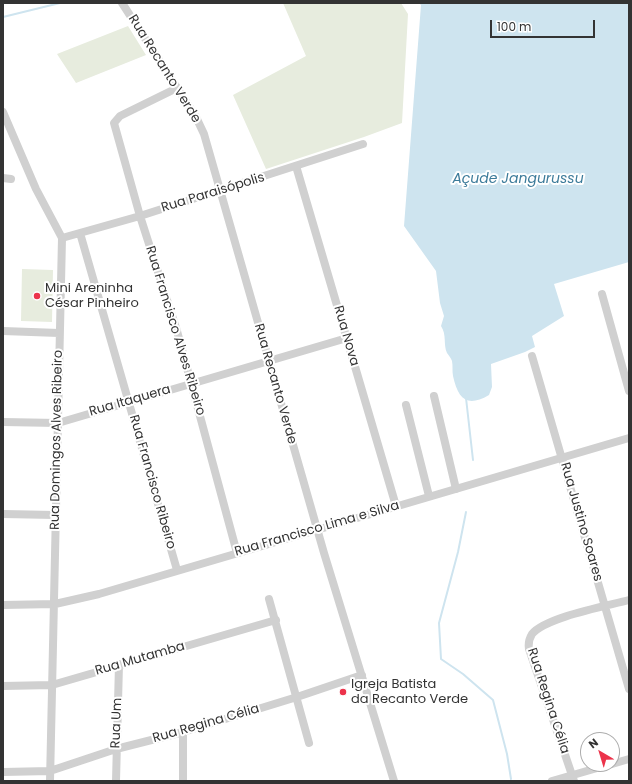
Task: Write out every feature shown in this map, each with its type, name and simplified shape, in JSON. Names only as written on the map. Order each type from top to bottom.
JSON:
[{"type":"street","name":"Rua Recanto Verde","points":[[122,3],[196,116],[204,134],[268,360],[394,781]]},
{"type":"street","name":"Rua Francisco Alves Ribeiro","points":[[177,88],[124,114],[116,119],[114,123],[140,216],[192,383],[237,553]]},
{"type":"street","name":"Rua Domingos Alves Ribeiro","points":[[3,112],[36,189],[62,238],[50,781]]},
{"type":"street","name":"Rua Paraisópolis","points":[[62,238],[140,216],[363,144]]},
{"type":"street","name":"Rua Nova","points":[[296,166],[396,506]]},
{"type":"street","name":"Rua Francisco Ribeiro","points":[[80,233],[129,400],[176,570]]},
{"type":"street","points":[[602,294],[629,390]]},
{"type":"street","points":[[3,331],[59,332]]},
{"type":"street","name":"Rua Itaquera","points":[[3,422],[58,422],[129,400],[347,338]]},
{"type":"street","name":"Rua Justino Soares","points":[[532,356],[604,607],[629,688]]},
{"type":"street","points":[[434,396],[456,488]]},
{"type":"street","points":[[406,405],[429,496]]},
{"type":"street","name":"Rua Francisco Lima e Silva","points":[[3,605],[55,604],[99,594],[176,570],[318,530],[629,438]]},
{"type":"street","points":[[3,514],[55,515]]},
{"type":"street","points":[[269,599],[309,743]]},
{"type":"street","name":"Rua Regina Célia","points":[[573,778],[543,693],[528,643],[533,633],[546,625],[589,610],[629,600]]},
{"type":"street","name":"Rua Mutamba","points":[[3,686],[52,685],[119,664],[276,620]]},
{"type":"street","name":"Rua Um","points":[[116,781],[119,664]]},
{"type":"street","name":"Rua Regina Célia","points":[[3,772],[50,771],[116,749],[183,732],[362,675]]},
{"type":"street","points":[[183,732],[183,781]]},
{"type":"street","points":[[552,781],[573,778],[589,772]]},
{"type":"shaded area","points":[[283,3],[401,3],[408,14],[402,123],[266,169],[233,95],[306,56]]},
{"type":"shaded area","points":[[128,26],[146,55],[76,83],[57,54]]},
{"type":"shaded area","name":"Mini Areninha César Pinheiro","points":[[22,269],[53,270],[52,322],[21,321]]},
{"type":"water","name":"Açude Jangurussu","points":[[419,3],[629,3],[629,262],[554,284],[564,316],[532,336],[535,347],[491,364],[492,387],[489,395],[475,401],[469,401],[461,396],[455,384],[452,361],[446,350],[444,333],[441,326],[444,316],[440,303],[436,271],[404,226],[421,5]]},
{"type":"waterway","points":[[3,17],[60,3]]},
{"type":"waterway","points":[[466,398],[473,460]]},
{"type":"waterway","points":[[466,512],[458,552],[439,623],[441,659],[463,674],[493,700],[507,754],[511,779]]},
{"type":"place","name":"Mini Areninha César Pinheiro","points":[[37,296]]},
{"type":"place","name":"Igreja Batista da Recanto Verde","points":[[343,692]]}]
